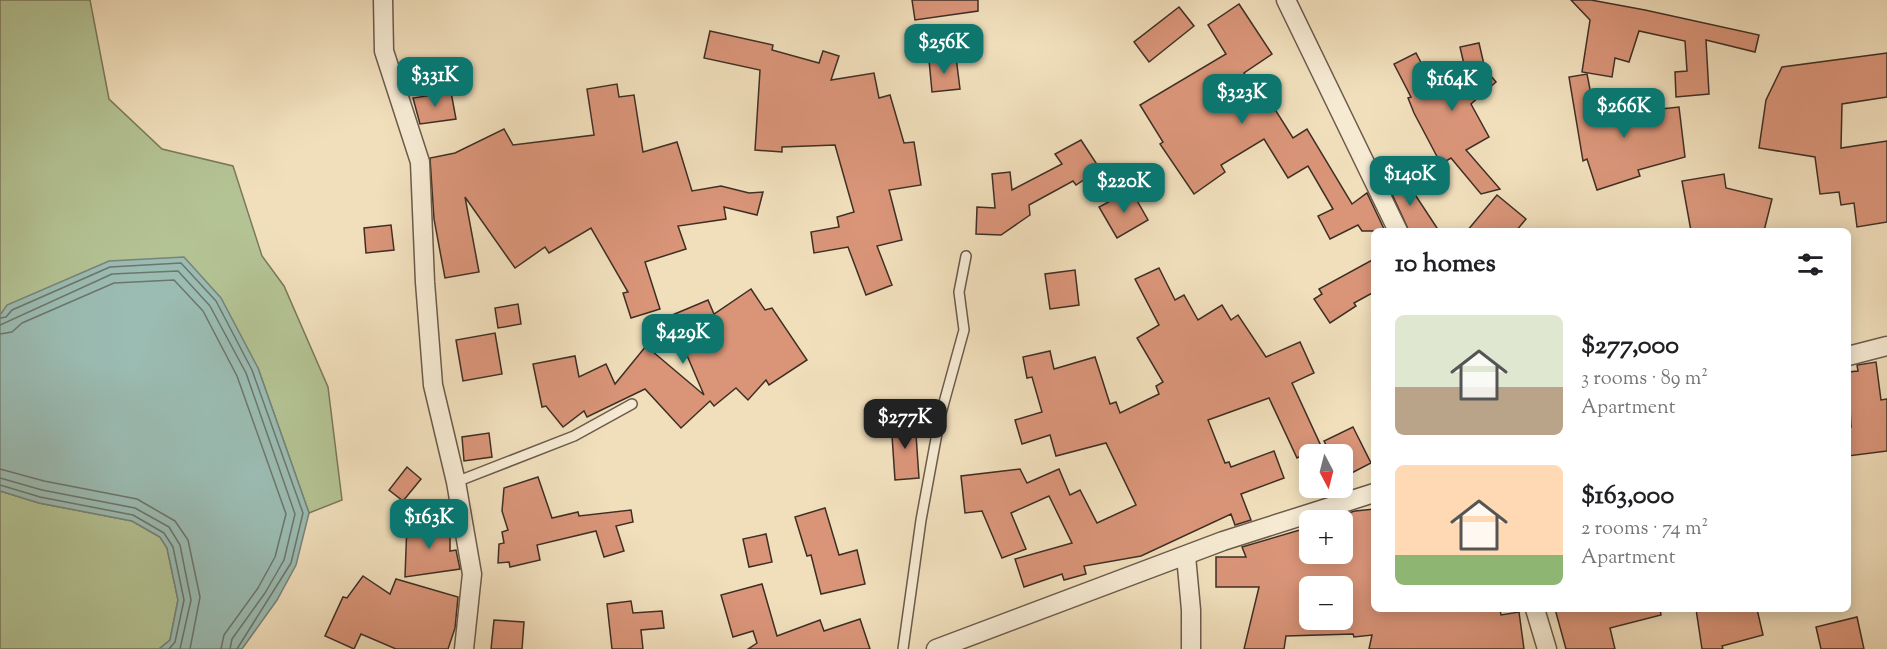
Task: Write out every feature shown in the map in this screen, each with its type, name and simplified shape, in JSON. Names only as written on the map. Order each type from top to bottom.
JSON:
[{"type":"street","points":[[383,0],[384,51],[420,162],[433,385],[456,482],[472,574],[464,649]]},
{"type":"street","points":[[1286,0],[1397,228]]},
{"type":"street","points":[[1851,355],[1887,346]]},
{"type":"street","points":[[936,649],[1223,541],[1371,494]]},
{"type":"street","points":[[1186,556],[1191,610],[1191,649]]},
{"type":"street","points":[[1536,612],[1547,649]]},
{"type":"lane","points":[[903,649],[921,520],[940,417],[963,330],[959,292],[966,256]]},
{"type":"lane","points":[[456,482],[574,436],[632,404]]},
{"type":"green space","points":[[0,0],[90,0],[109,99],[162,149],[233,166],[262,256],[284,286],[328,387],[342,500],[309,513],[258,368],[0,315]]},
{"type":"green space","points":[[0,491],[39,503],[132,521],[160,537],[167,548],[178,600],[170,640],[159,649],[0,649]]},
{"type":"water","points":[[184,257],[221,298],[258,368],[309,513],[296,565],[277,600],[242,649],[159,649],[170,640],[178,600],[167,548],[160,537],[132,521],[39,503],[0,491],[0,315],[7,305],[109,261]]},
{"type":"building","points":[[912,0],[978,0],[978,11],[915,20]]},
{"type":"building","points":[[1571,0],[1591,0],[1645,10],[1759,35],[1755,52],[1706,40],[1709,94],[1676,97],[1675,72],[1687,71],[1685,41],[1639,31],[1629,62],[1615,58],[1612,77],[1582,72],[1590,20]]},
{"type":"building","points":[[1239,4],[1272,54],[1244,73],[1265,107],[1271,103],[1293,138],[1307,129],[1352,204],[1367,193],[1384,228],[1362,231],[1358,225],[1330,239],[1318,216],[1333,209],[1308,166],[1288,178],[1264,139],[1221,165],[1225,172],[1194,194],[1160,144],[1163,142],[1140,105],[1226,54],[1208,25]]},
{"type":"building","points":[[1179,7],[1194,26],[1149,62],[1134,42]]},
{"type":"building","points":[[710,31],[773,45],[772,50],[819,63],[823,51],[839,56],[831,80],[874,73],[879,98],[890,95],[904,143],[914,142],[921,185],[889,190],[902,240],[877,246],[892,285],[866,295],[848,247],[814,253],[811,232],[839,227],[837,217],[854,212],[835,145],[782,147],[782,152],[755,150],[760,70],[704,58]]},
{"type":"building","points":[[1479,43],[1485,69],[1496,82],[1471,104],[1489,137],[1466,150],[1500,189],[1481,194],[1451,158],[1441,164],[1414,113],[1408,98],[1411,97],[1394,64],[1416,53],[1437,93],[1466,73],[1460,47]]},
{"type":"building","points":[[1887,53],[1887,97],[1842,104],[1841,148],[1887,141],[1887,222],[1857,227],[1854,203],[1841,205],[1839,192],[1820,194],[1815,157],[1759,148],[1766,100],[1782,67]]},
{"type":"building","points":[[956,57],[960,89],[932,92],[929,60]]},
{"type":"building","points":[[1587,74],[1597,125],[1630,116],[1661,112],[1661,109],[1679,107],[1685,157],[1638,170],[1640,176],[1597,190],[1587,159],[1583,161],[1569,77]]},
{"type":"building","points":[[617,84],[619,97],[634,95],[643,152],[677,142],[692,191],[721,186],[749,193],[763,192],[757,215],[724,207],[726,219],[678,226],[686,249],[645,262],[660,309],[631,318],[623,293],[628,292],[591,228],[549,253],[545,247],[515,268],[465,197],[479,272],[445,278],[434,219],[430,158],[455,153],[504,129],[513,145],[594,135],[587,89]]},
{"type":"building","points":[[451,92],[456,119],[420,124],[413,98]]},
{"type":"building","points":[[1081,140],[1100,169],[1076,185],[1073,181],[1029,205],[1030,215],[1001,235],[976,234],[977,207],[995,208],[992,174],[1010,172],[1012,190],[1062,164],[1055,154]]},
{"type":"building","points":[[1394,173],[1410,195],[1414,193],[1437,228],[1408,228],[1385,179]]},
{"type":"building","points":[[1724,174],[1726,188],[1772,199],[1765,228],[1690,228],[1682,181]]},
{"type":"building","points":[[1131,190],[1148,220],[1117,238],[1099,207]]},
{"type":"building","points":[[1497,195],[1526,219],[1518,228],[1470,228]]},
{"type":"building","points":[[391,225],[394,250],[366,253],[364,228]]},
{"type":"building","points":[[1371,261],[1371,294],[1354,303],[1356,306],[1330,323],[1314,299],[1322,294],[1319,289]]},
{"type":"building","points":[[1159,268],[1175,300],[1184,295],[1198,320],[1222,305],[1231,320],[1238,315],[1266,357],[1300,342],[1314,373],[1292,383],[1320,444],[1299,444],[1299,457],[1297,458],[1269,398],[1208,420],[1225,463],[1229,462],[1231,467],[1274,451],[1284,478],[1241,494],[1251,520],[1235,525],[1231,514],[1141,556],[1084,566],[1086,574],[1064,580],[1062,574],[1024,587],[1015,559],[1072,543],[1049,496],[1011,513],[1026,549],[1002,558],[982,511],[965,513],[961,476],[1020,469],[1027,483],[1059,469],[1070,495],[1080,490],[1097,523],[1136,505],[1106,443],[1056,456],[1050,435],[1022,444],[1015,420],[1042,412],[1032,377],[1027,378],[1023,357],[1050,351],[1054,369],[1095,357],[1110,404],[1116,402],[1120,413],[1159,394],[1156,386],[1163,382],[1137,338],[1159,325],[1135,279]]},
{"type":"building","points":[[1075,270],[1079,305],[1050,309],[1045,274]]},
{"type":"building","points":[[751,289],[765,310],[772,308],[807,360],[769,385],[766,380],[748,400],[736,388],[714,406],[710,401],[681,428],[645,389],[587,417],[584,411],[563,427],[546,406],[542,407],[533,364],[575,356],[579,377],[606,364],[615,384],[646,346],[704,395],[670,316],[708,300],[714,314]]},
{"type":"building","points":[[518,304],[521,324],[498,328],[495,308]]},
{"type":"building","points":[[495,333],[502,374],[463,381],[456,340]]},
{"type":"building","points":[[1876,362],[1881,400],[1887,399],[1887,451],[1851,456],[1851,372],[1858,371],[1857,365]]},
{"type":"building","points":[[915,420],[919,478],[895,480],[891,421]]},
{"type":"building","points":[[1353,427],[1371,463],[1353,472],[1353,444],[1326,444],[1324,441]]},
{"type":"building","points":[[489,433],[492,457],[464,461],[462,437]]},
{"type":"building","points":[[407,467],[421,479],[403,501],[389,490]]},
{"type":"building","points":[[538,477],[552,518],[578,512],[579,516],[631,510],[633,522],[616,526],[624,551],[604,557],[596,531],[537,545],[540,560],[510,567],[509,562],[498,563],[499,544],[504,543],[502,532],[508,530],[502,511],[504,488]]},
{"type":"building","points":[[825,508],[839,555],[857,550],[865,584],[821,594],[811,555],[807,556],[795,517]]},
{"type":"building","points":[[1371,509],[1371,612],[1500,612],[1501,615],[1519,612],[1524,649],[1369,649],[1372,635],[1354,637],[1353,634],[1286,636],[1284,649],[1244,649],[1259,587],[1216,587],[1216,557],[1246,557],[1242,547],[1299,530],[1299,564],[1353,564],[1353,512]]},
{"type":"building","points":[[407,523],[450,524],[450,551],[456,550],[460,569],[405,577]]},
{"type":"building","points":[[766,534],[772,562],[749,567],[743,539]]},
{"type":"building","points":[[363,576],[390,594],[396,579],[458,597],[455,628],[448,649],[396,649],[361,634],[354,649],[325,636],[343,597],[347,598]]},
{"type":"building","points":[[762,584],[777,636],[820,620],[824,631],[860,619],[870,649],[748,649],[757,643],[753,631],[733,637],[721,595]]},
{"type":"building","points":[[631,601],[633,613],[662,611],[664,628],[641,630],[643,649],[612,649],[607,604]]},
{"type":"building","points":[[1556,612],[1660,612],[1661,615],[1610,628],[1615,649],[1566,649]]},
{"type":"building","points":[[1696,612],[1758,612],[1763,635],[1722,646],[1723,649],[1702,649]]},
{"type":"building","points":[[1857,617],[1864,649],[1821,649],[1816,627]]},
{"type":"building","points":[[494,620],[524,622],[522,649],[491,649]]}]
